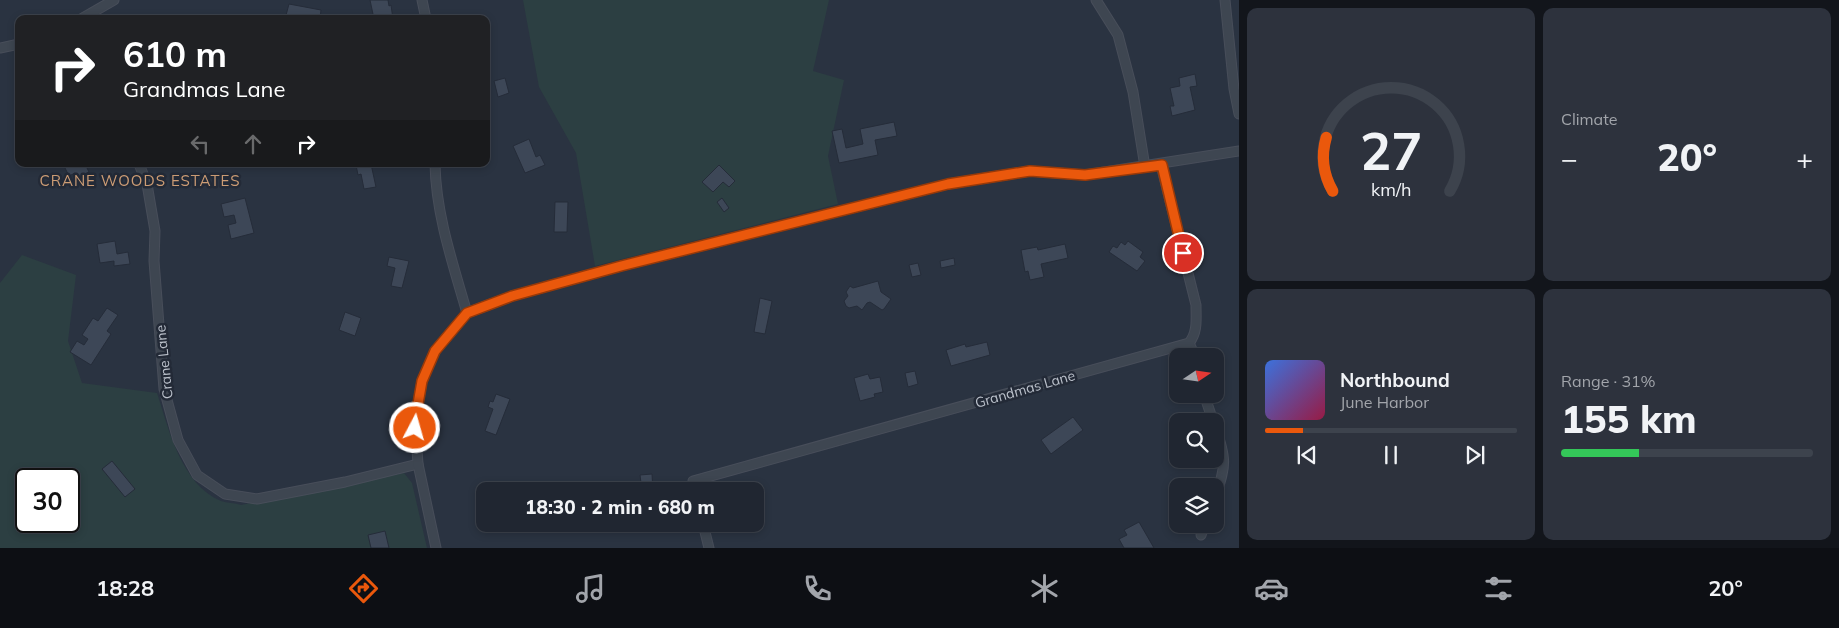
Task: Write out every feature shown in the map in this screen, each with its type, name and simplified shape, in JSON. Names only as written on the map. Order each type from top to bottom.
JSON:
[{"type":"street","points":[[89,15],[114,0]]},
{"type":"street","points":[[422,0],[425,15]]},
{"type":"street","points":[[1096,0],[1118,35],[1133,92],[1145,167]]},
{"type":"street","points":[[1225,0],[1234,89],[1239,114]]},
{"type":"street","points":[[0,48],[15,45]]},
{"type":"street","points":[[436,548],[418,464],[415,421],[422,381],[435,351],[467,313],[512,296],[621,266],[948,184],[1030,171],[1085,175],[1162,165],[1239,151]]},
{"type":"street","points":[[1162,165],[1196,306],[1194,337],[1189,343],[1192,348]]},
{"type":"street","name":"Crane Lane","points":[[140,167],[147,184],[155,231],[154,261],[164,389],[178,440],[197,475],[225,494],[257,498],[345,482],[418,464]]},
{"type":"street","points":[[435,167],[440,216],[467,313]]},
{"type":"street","name":"Grandmas Lane","points":[[693,482],[1189,343]]},
{"type":"street","points":[[1224,455],[1224,468]]},
{"type":"street","points":[[706,532],[709,548]]},
{"type":"shaded area","points":[[523,0],[829,0],[813,71],[844,80],[828,156],[838,204],[595,266],[576,153],[539,87]]},
{"type":"shaded area","points":[[22,255],[76,275],[68,341],[82,383],[157,393],[178,454],[186,469],[207,493],[221,501],[241,505],[404,473],[412,483],[427,548],[0,548],[0,283]]},
{"type":"building","points":[[370,0],[388,0],[392,15],[373,15]]},
{"type":"building","points":[[289,4],[321,10],[320,15],[286,15]]},
{"type":"building","points":[[1195,74],[1197,86],[1190,87],[1195,110],[1172,116],[1170,106],[1174,106],[1170,88],[1180,86],[1179,78]]},
{"type":"building","points":[[505,78],[509,93],[498,97],[494,81]]},
{"type":"building","points":[[894,122],[897,136],[875,140],[878,155],[839,163],[832,131],[842,129],[846,148],[863,144],[860,129]]},
{"type":"building","points":[[529,139],[536,157],[540,155],[545,165],[525,173],[513,146]]},
{"type":"building","points":[[719,165],[735,181],[729,187],[723,182],[713,192],[702,182]]},
{"type":"building","points":[[64,167],[86,167],[89,172],[77,178],[75,173],[69,176]]},
{"type":"building","points":[[356,167],[372,167],[376,187],[364,189],[361,174],[358,175]]},
{"type":"building","points":[[245,198],[254,233],[231,239],[228,225],[236,223],[234,215],[224,217],[221,204]]},
{"type":"building","points":[[722,198],[729,208],[724,212],[717,202]]},
{"type":"building","points":[[555,202],[568,202],[567,232],[554,232]]},
{"type":"building","points":[[115,241],[117,254],[128,252],[130,264],[114,266],[114,261],[100,263],[97,244]]},
{"type":"building","points":[[1128,241],[1143,252],[1140,257],[1145,261],[1137,271],[1109,252],[1113,246],[1117,248],[1121,242],[1125,245]]},
{"type":"building","points":[[1065,244],[1068,258],[1041,264],[1044,277],[1030,280],[1028,271],[1025,272],[1021,250],[1037,247],[1038,250]]},
{"type":"building","points":[[389,257],[409,261],[402,288],[391,286],[395,268],[387,266]]},
{"type":"building","points":[[954,258],[955,265],[941,268],[940,261]]},
{"type":"building","points":[[918,263],[921,275],[912,277],[909,265]]},
{"type":"building","points":[[878,281],[881,292],[891,299],[884,309],[882,310],[870,302],[862,310],[857,306],[849,308],[846,306],[844,301],[848,296],[846,292],[850,286],[853,288]]},
{"type":"building","points":[[760,298],[772,301],[765,334],[754,332]]},
{"type":"building","points":[[107,308],[118,315],[107,331],[111,334],[91,365],[70,352],[77,341],[84,345],[88,339],[82,335],[93,318],[98,321]]},
{"type":"building","points":[[345,312],[361,318],[355,336],[339,330]]},
{"type":"building","points":[[987,342],[990,355],[951,366],[946,350],[965,344],[966,347]]},
{"type":"building","points":[[915,371],[918,384],[908,387],[905,373]]},
{"type":"building","points":[[868,374],[870,379],[880,377],[883,392],[874,394],[875,397],[860,401],[854,378]]},
{"type":"building","points":[[496,394],[510,399],[496,435],[485,431],[493,409],[488,407],[490,401],[493,402]]},
{"type":"building","points":[[1073,417],[1083,430],[1051,454],[1041,440]]},
{"type":"building","points":[[112,461],[135,489],[125,497],[102,469]]},
{"type":"building","points":[[652,474],[652,482],[641,482],[640,475]]},
{"type":"building","points":[[1139,522],[1154,548],[1124,548],[1119,539],[1127,535],[1124,530]]},
{"type":"building","points":[[385,531],[389,548],[371,548],[368,535]]},
{"type":"district","name":"CRANE WOODS ESTATES","points":[[140,180]]},
{"type":"route","points":[[415,428],[422,381],[435,351],[467,313],[512,296],[621,266],[948,184],[1030,171],[1085,175],[1162,165],[1183,253]]}]
